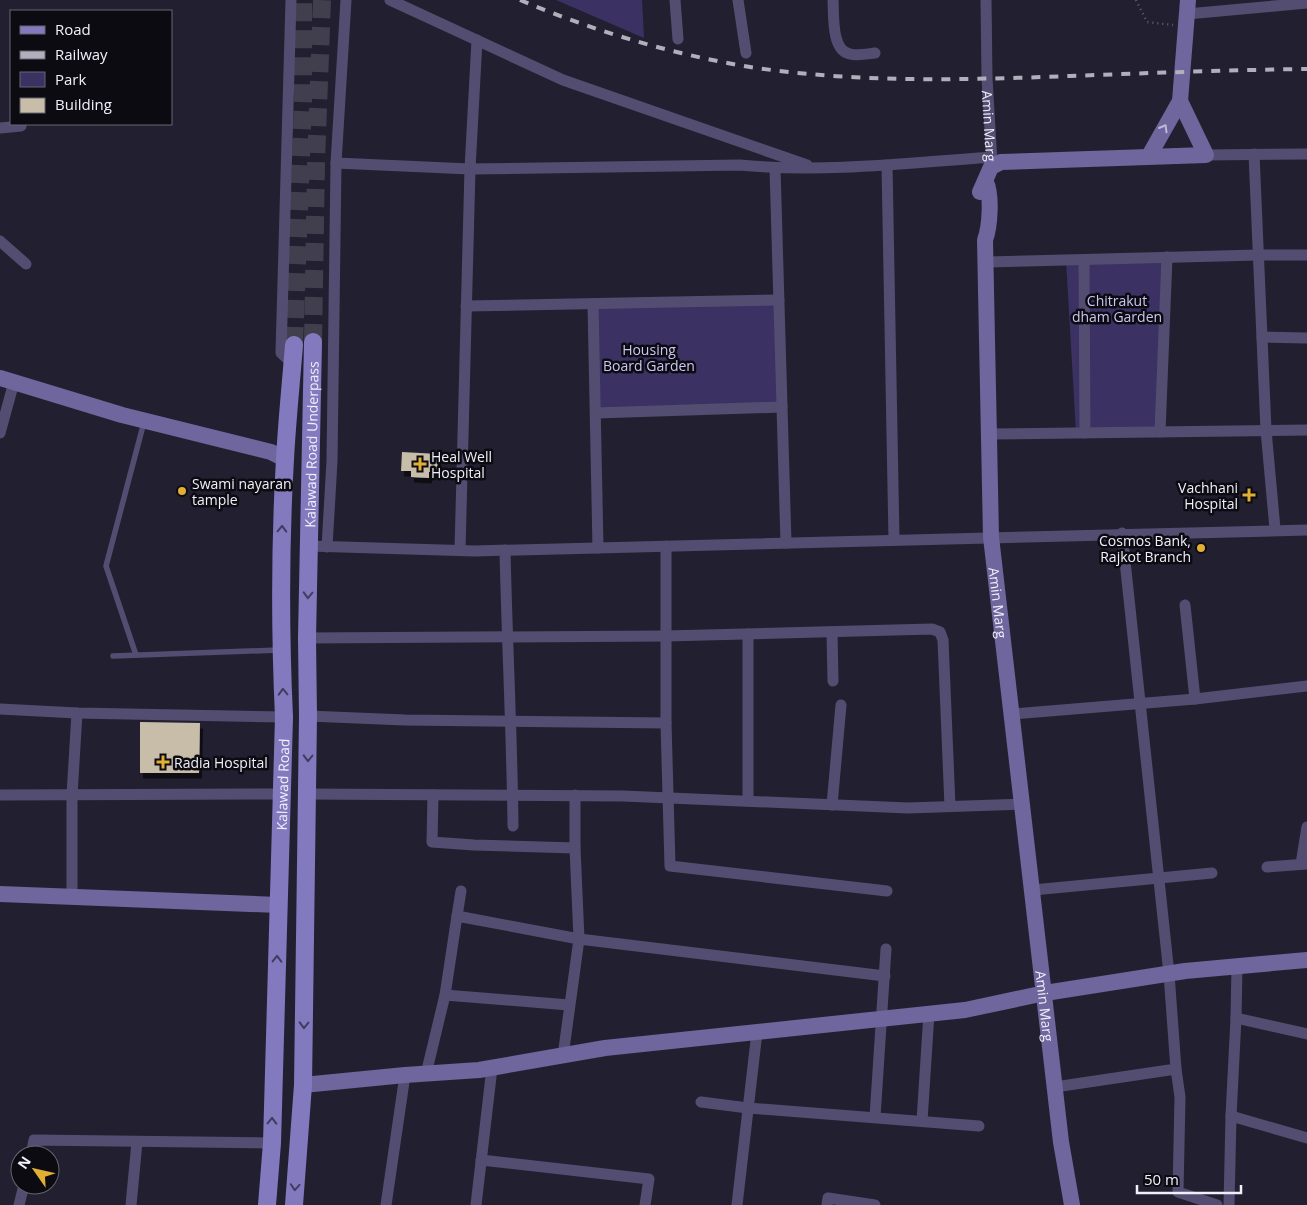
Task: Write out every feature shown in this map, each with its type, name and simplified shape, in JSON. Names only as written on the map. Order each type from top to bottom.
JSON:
[{"type":"main road","name":"Kalawad Road Underpass","points":[[310,546],[313,342]]},
{"type":"main road","name":"Kalawad Road Underpass","points":[[293,364],[294,345]]},
{"type":"main road","name":"Kalawad Road","points":[[267,1205],[272,1143],[284,717],[281,650],[281,565],[285,459],[293,364]]},
{"type":"main road","name":"Kalawad Road","points":[[294,1205],[303,1085],[308,716],[307,638],[310,546]]},
{"type":"street","points":[[290,0],[281,353],[293,364]]},
{"type":"street","points":[[327,547],[332,461],[336,163],[346,0]]},
{"type":"street","points":[[390,0],[563,80],[818,168]]},
{"type":"street","points":[[675,0],[678,39]]},
{"type":"street","points":[[738,0],[746,53]]},
{"type":"street","points":[[833,0],[835,39],[842,48],[846,53],[851,54],[875,53]]},
{"type":"street","name":"Amin Marg","points":[[986,0],[987,78],[992,162],[986,182],[980,190],[980,233],[986,240],[987,262],[991,537],[1061,1142],[1072,1205]]},
{"type":"street","points":[[1148,156],[1180,101],[1187,14],[1307,3]]},
{"type":"street","points":[[460,550],[470,169],[477,40]]},
{"type":"street","points":[[1180,101],[1206,155]]},
{"type":"street","points":[[0,128],[21,126]]},
{"type":"street","points":[[1254,154],[1266,430],[1275,529]]},
{"type":"street","points":[[336,163],[470,169],[740,165],[775,168],[818,168],[1148,156],[1307,154]]},
{"type":"street","points":[[887,165],[894,540]]},
{"type":"street","points":[[775,168],[786,543]]},
{"type":"street","points":[[0,241],[26,264]]},
{"type":"street","points":[[987,262],[1307,255]]},
{"type":"street","points":[[1160,432],[1166,258]]},
{"type":"street","points":[[1084,260],[1085,433]]},
{"type":"street","points":[[466,306],[779,300]]},
{"type":"street","points":[[593,304],[598,548]]},
{"type":"street","points":[[1262,338],[1307,338]]},
{"type":"street","points":[[0,433],[4,379],[144,421],[271,452],[285,459]]},
{"type":"street","points":[[596,413],[782,407]]},
{"type":"street","points":[[990,434],[1307,430]]},
{"type":"street","points":[[310,546],[506,550],[1275,529],[1307,530]]},
{"type":"street","points":[[1122,533],[1169,974],[1176,1070],[1180,1097],[1178,1192],[1217,1205]]},
{"type":"street","points":[[666,546],[666,723],[670,866],[887,892]]},
{"type":"street","points":[[506,550],[506,637],[511,721],[513,826]]},
{"type":"street","points":[[1184,605],[1195,699]]},
{"type":"street","points":[[307,638],[666,636],[932,629],[940,632],[943,640],[950,806]]},
{"type":"street","points":[[832,632],[833,681]]},
{"type":"street","points":[[748,634],[748,801]]},
{"type":"street","points":[[1012,714],[1195,699],[1307,686]]},
{"type":"street","points":[[832,804],[841,704]]},
{"type":"street","points":[[0,709],[284,717]]},
{"type":"street","points":[[72,896],[72,795],[77,712]]},
{"type":"street","points":[[308,716],[405,720],[666,723]]},
{"type":"street","points":[[0,795],[281,794]]},
{"type":"street","points":[[307,794],[575,795],[908,808],[1022,804]]},
{"type":"street","points":[[433,794],[432,842],[574,848]]},
{"type":"street","points":[[563,1056],[579,939],[574,848],[575,795]]},
{"type":"street","points":[[1267,867],[1304,864],[1307,827]]},
{"type":"street","points":[[1033,890],[1212,873]]},
{"type":"street","points":[[426,1074],[445,995],[462,891]]},
{"type":"street","points":[[0,894],[278,905]]},
{"type":"street","points":[[457,916],[579,939],[885,976]]},
{"type":"street","points":[[874,1117],[886,950]]},
{"type":"street","points":[[303,1085],[492,1068],[605,1048],[965,1010],[1045,993],[1169,974],[1307,960]]},
{"type":"street","points":[[1229,1205],[1237,966]]},
{"type":"street","points":[[445,995],[569,1005]]},
{"type":"street","points":[[922,1121],[929,1013]]},
{"type":"street","points":[[1236,1018],[1307,1034]]},
{"type":"street","points":[[737,1205],[757,1032]]},
{"type":"street","points":[[476,1205],[492,1068]]},
{"type":"street","points":[[1055,1087],[1176,1070]]},
{"type":"street","points":[[386,1205],[405,1075]]},
{"type":"street","points":[[701,1102],[748,1108],[979,1126]]},
{"type":"street","points":[[1231,1116],[1307,1138]]},
{"type":"street","points":[[33,1145],[34,1140],[272,1143]]},
{"type":"street","points":[[131,1205],[137,1142]]},
{"type":"street","points":[[481,1160],[649,1179],[645,1205]]},
{"type":"street","points":[[827,1205],[828,1198],[875,1205]]},
{"type":"lane","points":[[136,655],[106,566],[144,421]]},
{"type":"lane","points":[[113,656],[281,650]]},
{"type":"path","points":[[1136,0],[1147,22],[1187,14]]},
{"type":"green space","points":[[556,0],[642,0],[644,38]]},
{"type":"green space","name":"Chitrakut dham Garden","points":[[1167,257],[1160,432],[1076,433],[1066,260]]},
{"type":"green space","name":"Housing Board Garden","points":[[779,300],[782,407],[596,413],[593,304]]},
{"type":"building","points":[[402,452],[438,454],[437,472],[429,472],[429,478],[411,477],[411,471],[401,471]]},
{"type":"building","points":[[140,722],[200,723],[199,773],[140,773]]},
{"type":"tunnel","points":[[294,345],[303,101],[303,0]]},
{"type":"tunnel","points":[[313,342],[316,162],[322,0]]},
{"type":"railway","points":[[520,0],[576,22],[662,48],[720,62],[830,76],[950,79],[1307,69]]},
{"type":"place","name":"Heal Well Hospital","points":[[420,464]]},
{"type":"place","name":"Swami nayaran tample","points":[[182,491]]},
{"type":"place","name":"Vachhani Hospital","points":[[1249,495]]},
{"type":"place","name":"Cosmos Bank, Rajkot Branch","points":[[1201,548]]},
{"type":"place","name":"Radia Hospital","points":[[163,762]]}]
